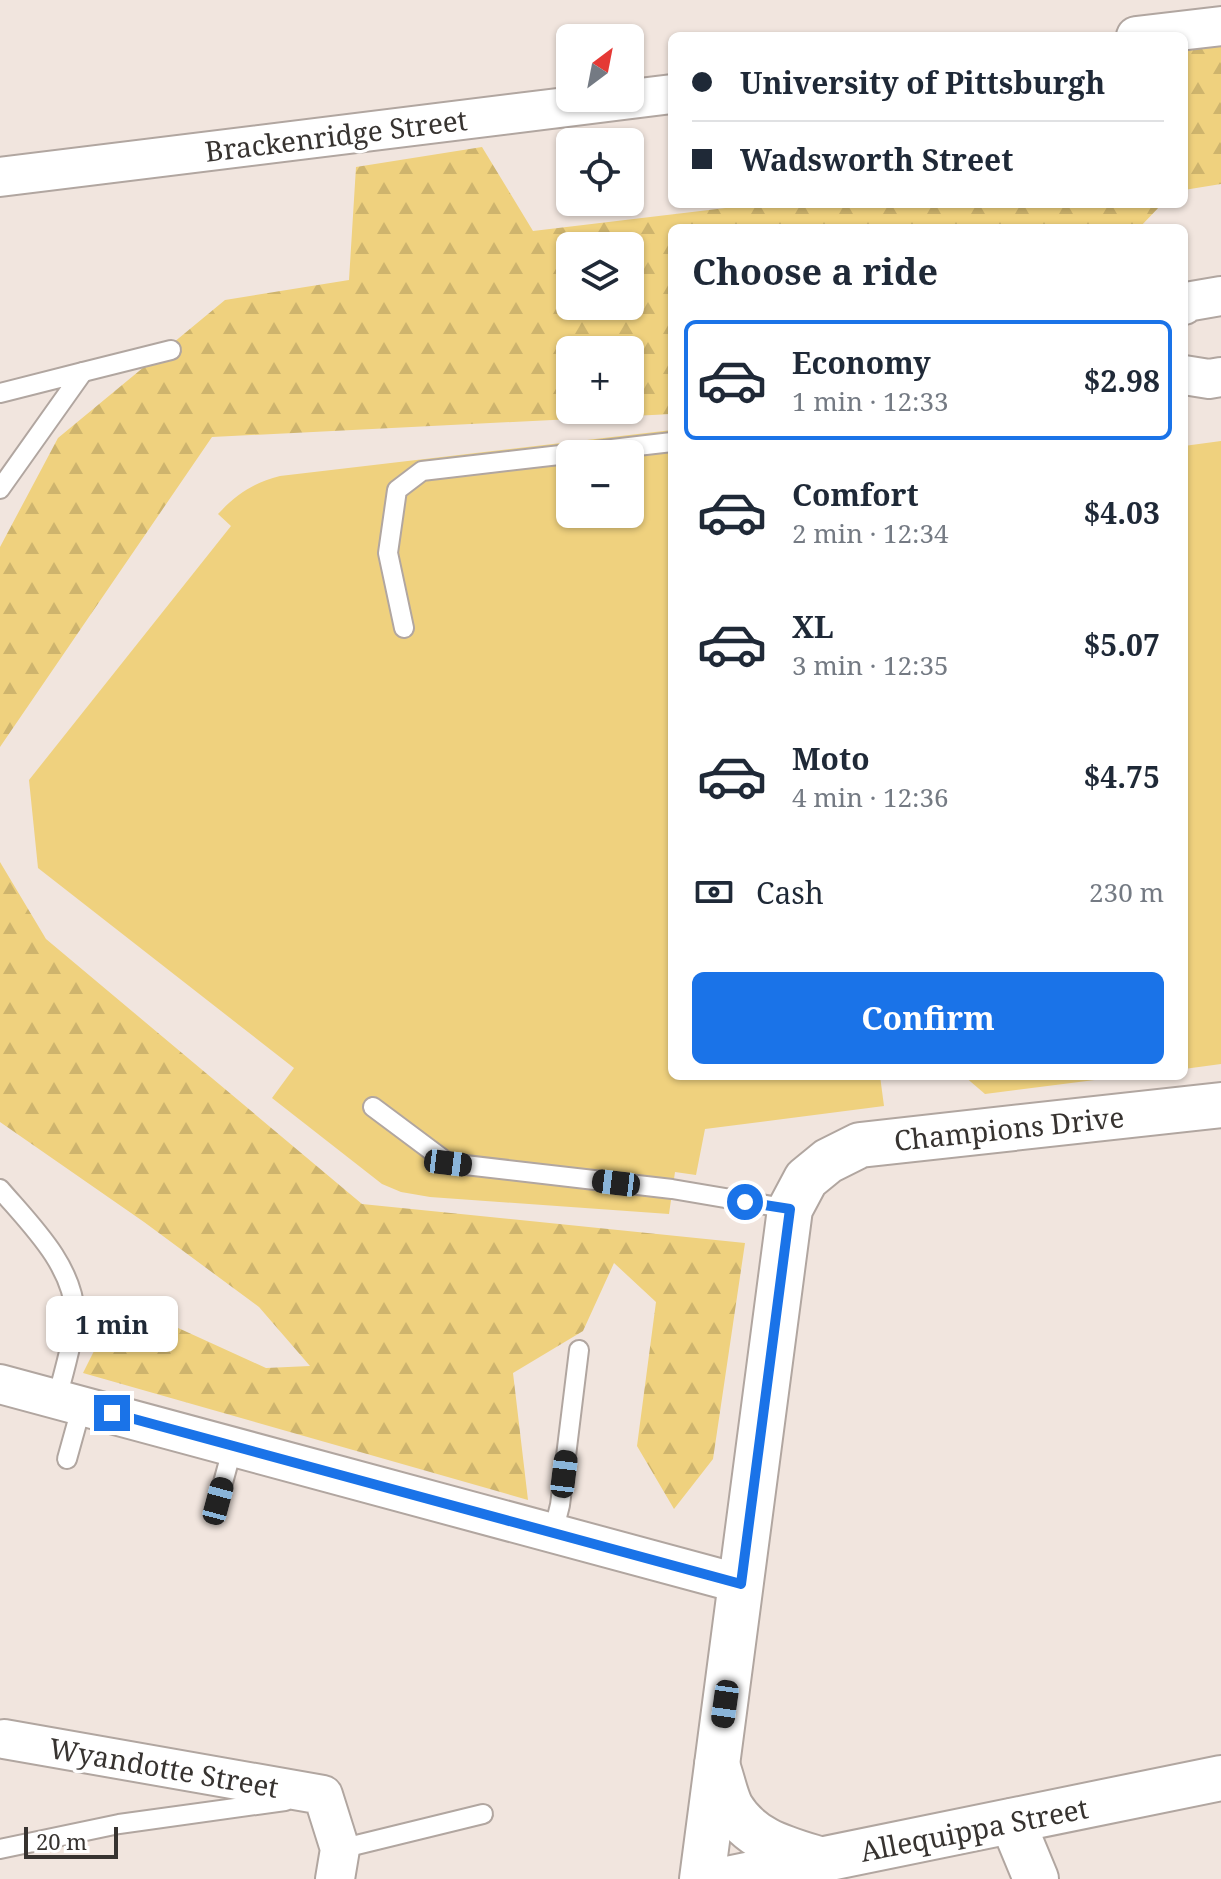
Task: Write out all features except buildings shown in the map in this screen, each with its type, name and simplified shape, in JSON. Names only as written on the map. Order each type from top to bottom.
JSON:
[{"type":"street","points":[[1170,32],[1221,26]]},
{"type":"street","name":"Brackenridge Street","points":[[0,177],[668,94]]},
{"type":"street","points":[[1188,302],[1221,296]]},
{"type":"street","points":[[1188,376],[1209,379],[1221,377]]},
{"type":"street","name":"Champions Drive","points":[[798,1194],[828,1161],[860,1145],[1221,1105]]},
{"type":"street","points":[[702,1879],[798,1194]]},
{"type":"street","points":[[0,1384],[741,1584]]},
{"type":"street","name":"Wyandotte Street","points":[[4,1739],[323,1795]]},
{"type":"street","points":[[717,1765],[731,1806],[753,1833],[777,1846],[822,1860]]},
{"type":"street","name":"Allequippa Street","points":[[727,1879],[1221,1778]]},
{"type":"street","points":[[323,1795],[337,1864]]},
{"type":"street","points":[[1012,1821],[1030,1876]]},
{"type":"lane","points":[[0,393],[171,350]]},
{"type":"lane","points":[[0,489],[83,372]]},
{"type":"lane","points":[[404,628],[388,553],[397,490],[422,471],[668,442]]},
{"type":"lane","points":[[373,1107],[448,1163],[672,1189],[798,1194]]},
{"type":"lane","points":[[0,1189],[40,1236],[64,1273],[75,1315],[67,1459]]},
{"type":"lane","points":[[553,1533],[560,1505],[579,1350]]},
{"type":"lane","points":[[218,1501],[233,1446]]},
{"type":"lane","points":[[0,1849],[119,1824],[323,1795]]},
{"type":"lane","points":[[337,1864],[483,1814]]},
{"type":"green space","points":[[1221,38],[1221,184],[1188,189],[1188,41]]},
{"type":"green space","points":[[482,147],[533,231],[726,208],[1158,208],[1143,224],[668,224],[668,414],[644,415],[644,336],[556,336],[556,420],[212,437],[0,747],[0,547],[58,438],[225,300],[349,280],[356,167]]},
{"type":"green space","points":[[668,430],[668,1080],[881,1080],[884,1106],[705,1129],[696,1175],[675,1172],[669,1214],[430,1197],[401,1192],[382,1184],[272,1098],[294,1068],[38,868],[29,780],[231,526],[218,514],[246,490],[280,476],[556,444],[556,528],[644,528],[644,440],[587,440]]},
{"type":"green space","points":[[1221,441],[1221,1064],[1188,1068],[1188,445]]},
{"type":"green space","points":[[0,862],[46,939],[362,1204],[745,1243],[713,1459],[674,1509],[637,1446],[656,1302],[614,1263],[583,1331],[513,1373],[528,1500],[83,1373],[119,1301],[266,1368],[310,1366],[259,1307],[0,1122]]},
{"type":"green space","points":[[969,1080],[1095,1080],[985,1094]]},
{"type":"route","points":[[112,1413],[741,1584],[790,1209],[745,1202]]}]
